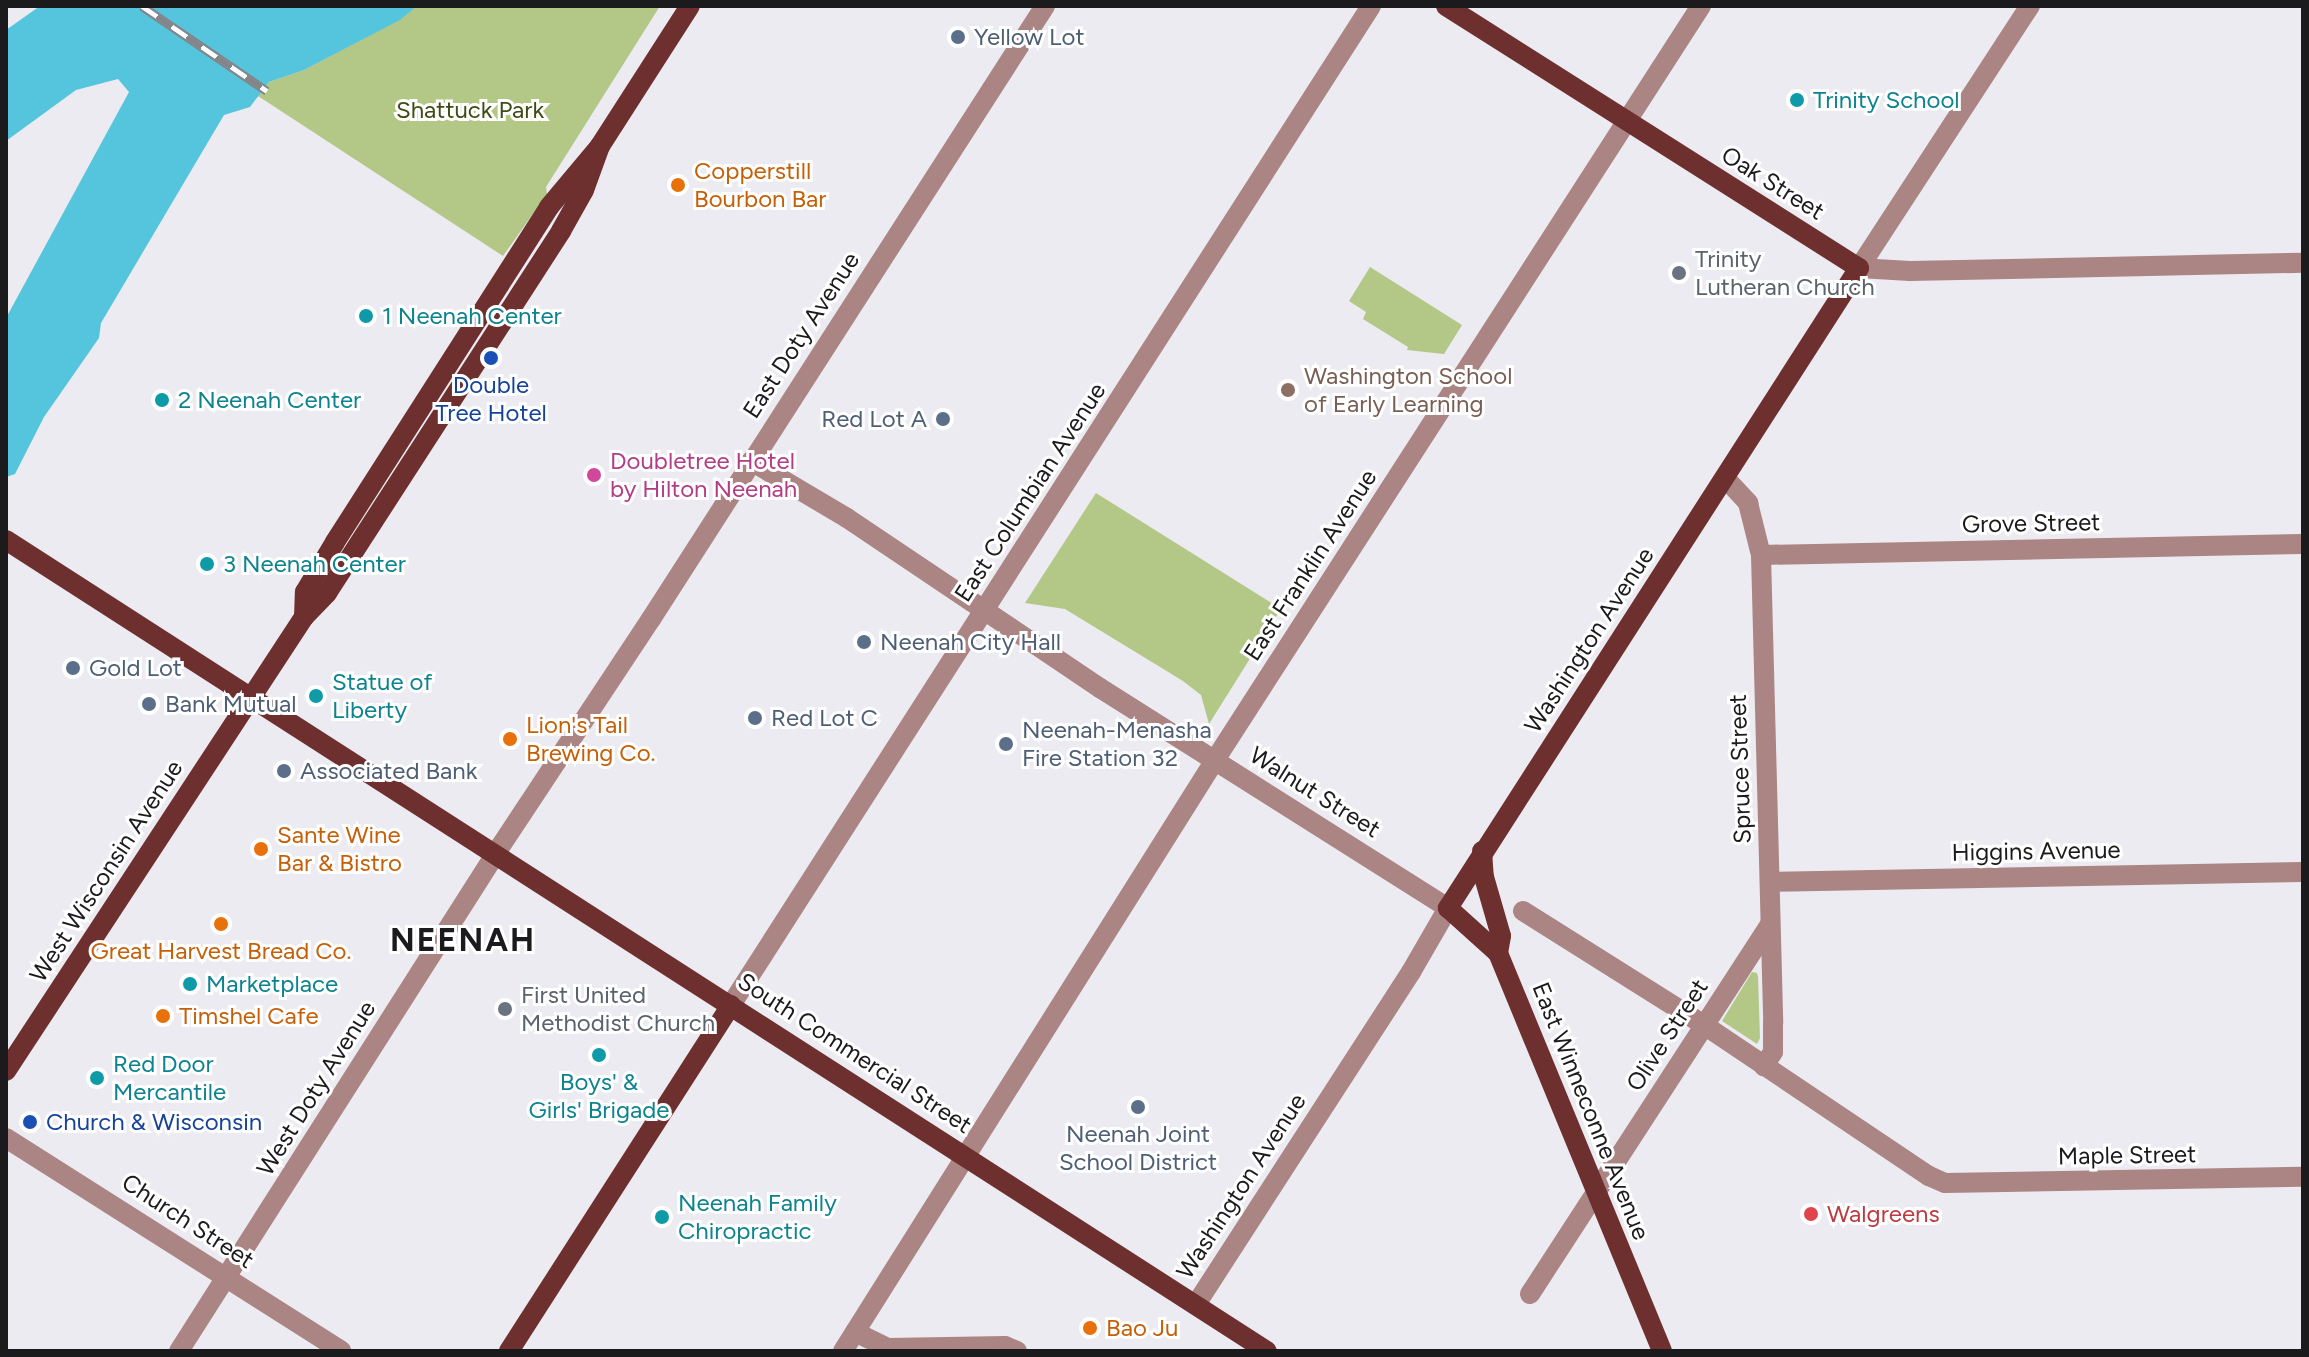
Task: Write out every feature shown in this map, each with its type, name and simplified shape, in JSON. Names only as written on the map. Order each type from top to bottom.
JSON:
[{"type":"main road","name":"West Wisconsin Avenue","points":[[6,1071],[304,617],[327,593],[561,231],[584,190],[600,146],[690,6]]},
{"type":"main road","name":"Oak Street","points":[[1446,6],[1859,268]]},
{"type":"main road","name":"Washington Avenue","points":[[1448,908],[1859,268]]},
{"type":"main road","name":"South Commercial Street","points":[[6,540],[250,699],[966,1154],[1267,1351]]},
{"type":"main road","points":[[1482,851],[1484,877],[1501,936],[1498,953]]},
{"type":"main road","name":"East Winneconne Avenue","points":[[1448,908],[1498,953],[1662,1351]]},
{"type":"main road","points":[[509,1351],[731,1005]]},
{"type":"street","name":"East Doty Avenue","points":[[496,853],[1045,6]]},
{"type":"street","name":"East Columbian Avenue","points":[[731,1005],[1371,6]]},
{"type":"street","name":"East Franklin Avenue","points":[[843,1351],[1215,760],[1701,6]]},
{"type":"street","name":"Washington Avenue","points":[[1859,268],[2030,6]]},
{"type":"street","name":"Oak Street","points":[[1859,268],[1910,271],[2303,263]]},
{"type":"street","name":"Walnut Street","points":[[751,461],[847,518],[1215,760],[1448,908]]},
{"type":"street","name":"Spruce Street","points":[[1726,479],[1748,503],[1761,555],[1773,1052],[1764,1066]]},
{"type":"street","name":"Grove Street","points":[[1761,555],[2303,544]]},
{"type":"street","name":"West Doty Avenue","points":[[179,1351],[496,853]]},
{"type":"street","name":"Higgins Avenue","points":[[1770,882],[2303,872]]},
{"type":"street","name":"Washington Avenue","points":[[1196,1304],[1411,972],[1448,908]]},
{"type":"street","points":[[1523,911],[1764,1066]]},
{"type":"street","name":"Olive Street","points":[[1530,1294],[1770,925]]},
{"type":"street","name":"Maple Street","points":[[1764,1066],[1929,1176],[1953,1184],[2303,1177]]},
{"type":"street","name":"Church Street","points":[[6,1138],[341,1351]]},
{"type":"street","points":[[855,1332],[888,1348],[1005,1346],[1017,1351]]},
{"type":"green space","name":"Shattuck Park","points":[[417,6],[660,6],[546,187],[547,194],[503,256],[258,96],[269,82],[304,70],[399,20]]},
{"type":"green space","points":[[1370,267],[1462,325],[1444,354],[1407,350],[1408,347],[1363,319],[1366,312],[1349,301]]},
{"type":"green space","points":[[1096,493],[1281,609],[1209,724],[1201,695],[1183,681],[1065,609],[1025,603]]},
{"type":"green space","points":[[1752,972],[1757,973],[1758,977],[1760,1038],[1757,1044],[1722,1021]]},
{"type":"water","points":[[40,6],[417,6],[400,20],[304,70],[269,82],[250,107],[224,115],[101,323],[99,338],[44,417],[15,474],[6,477],[6,318],[129,92],[118,79],[76,90],[6,141],[6,30]]},
{"type":"railway","points":[[142,6],[267,91]]},
{"type":"place","name":"Yellow Lot","points":[[958,37]]},
{"type":"place","name":"Trinity School","points":[[1797,100]]},
{"type":"place","name":"Copperstill Bourbon Bar","points":[[678,185]]},
{"type":"place","name":"Trinity Lutheran Church","points":[[1679,273]]},
{"type":"place","name":"1 Neenah Center","points":[[366,316]]},
{"type":"place","name":"Double Tree Hotel","points":[[491,358]]},
{"type":"place","name":"Washington School of Early Learning","points":[[1288,390]]},
{"type":"place","name":"2 Neenah Center","points":[[162,400]]},
{"type":"place","name":"Red Lot A","points":[[943,419]]},
{"type":"place","name":"Doubletree Hotel by Hilton Neenah","points":[[594,475]]},
{"type":"place","name":"3 Neenah Center","points":[[207,564]]},
{"type":"place","name":"Neenah City Hall","points":[[864,642]]},
{"type":"place","name":"Gold Lot","points":[[73,668]]},
{"type":"place","name":"Statue of Liberty","points":[[316,696]]},
{"type":"place","name":"Bank Mutual","points":[[149,704]]},
{"type":"place","name":"Red Lot C","points":[[755,718]]},
{"type":"place","name":"Lion's Tail Brewing Co.","points":[[510,739]]},
{"type":"place","name":"Neenah-Menasha Fire Station 32","points":[[1006,744]]},
{"type":"place","name":"Associated Bank","points":[[284,771]]},
{"type":"place","name":"Sante Wine Bar & Bistro","points":[[261,849]]},
{"type":"place","name":"Great Harvest Bread Co.","points":[[221,924]]},
{"type":"place","name":"Marketplace","points":[[190,984]]},
{"type":"place","name":"First United Methodist Church","points":[[505,1009]]},
{"type":"place","name":"Timshel Cafe","points":[[163,1016]]},
{"type":"place","name":"Boys' & Girls' Brigade","points":[[599,1055]]},
{"type":"place","name":"Red Door Mercantile","points":[[97,1078]]},
{"type":"place","name":"Neenah Joint School District","points":[[1138,1107]]},
{"type":"place","name":"Church & Wisconsin","points":[[30,1122]]},
{"type":"place","name":"Walgreens","points":[[1811,1214]]},
{"type":"place","name":"Neenah Family Chiropractic","points":[[662,1217]]},
{"type":"place","name":"Bao Ju","points":[[1090,1328]]},
{"type":"district","name":"NEENAH","points":[[463,940]]}]
